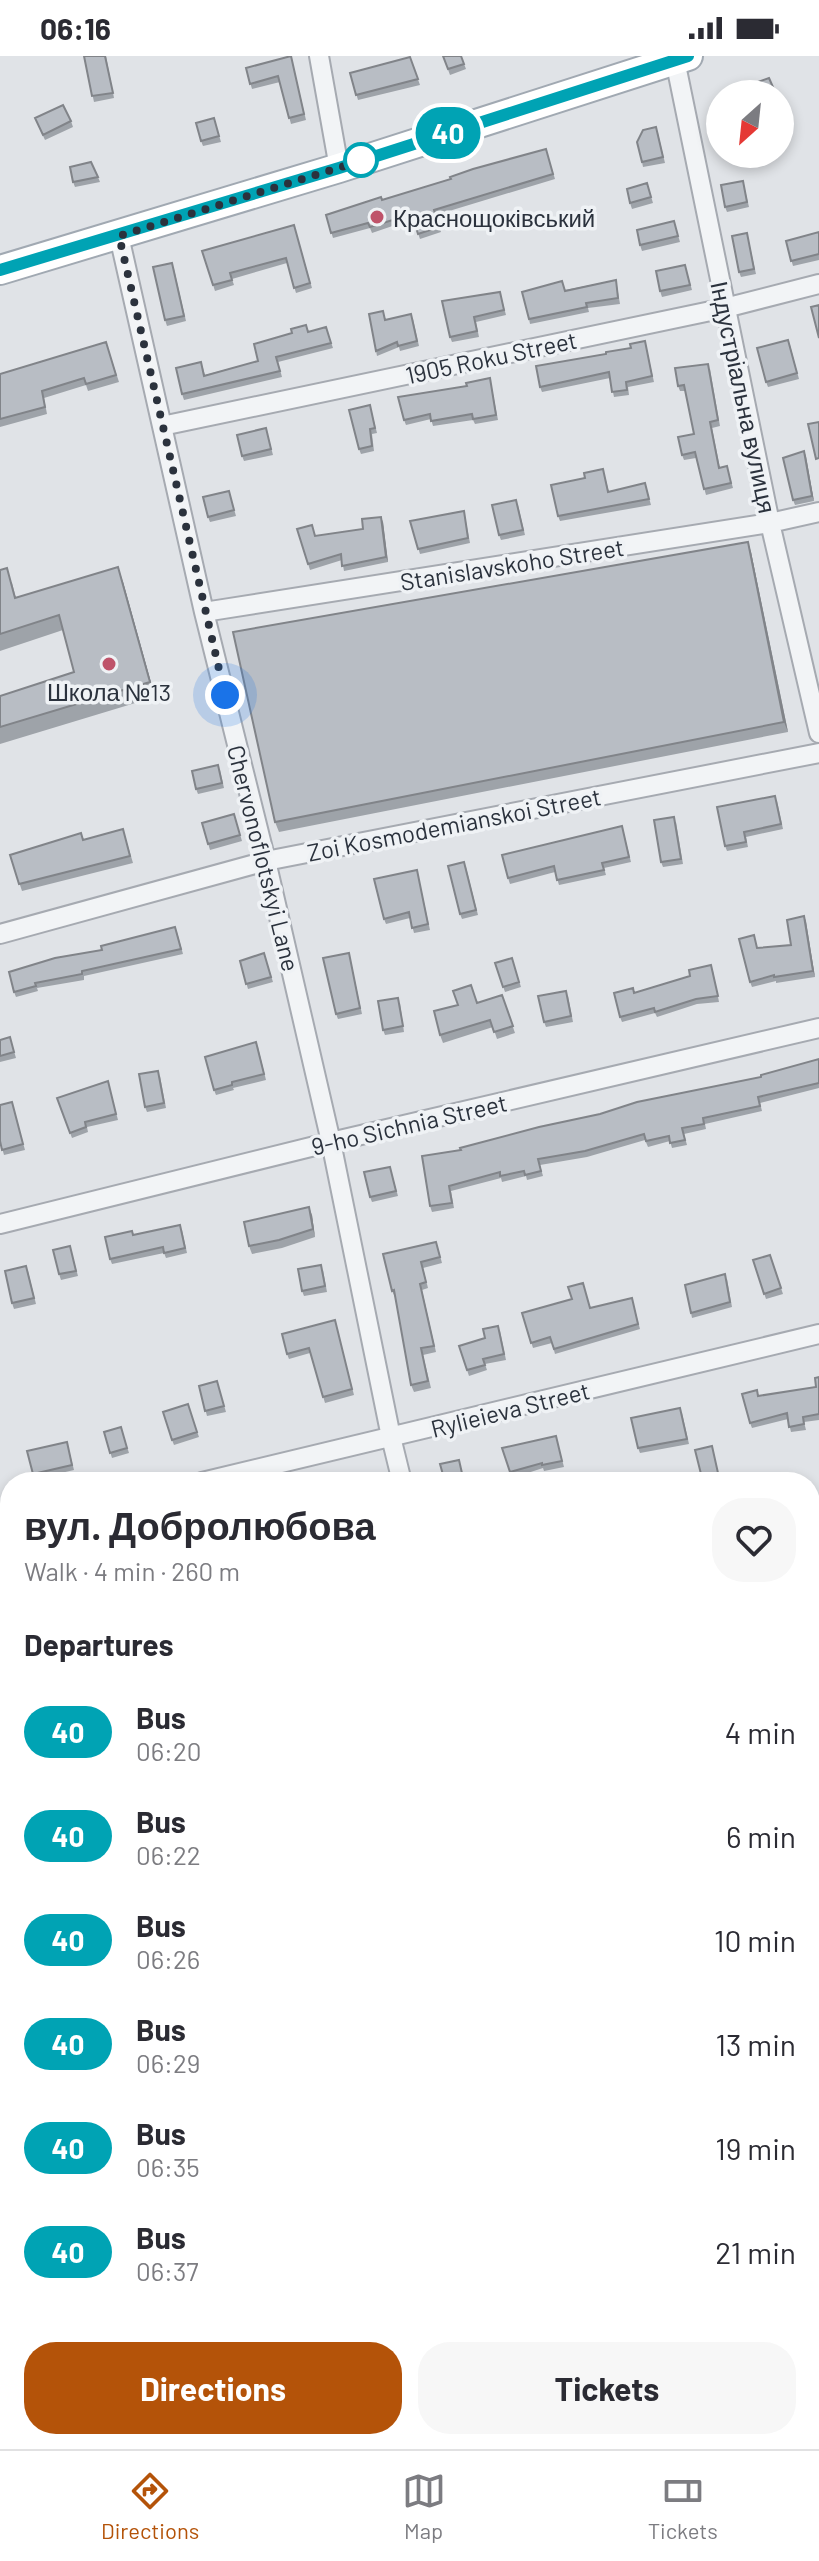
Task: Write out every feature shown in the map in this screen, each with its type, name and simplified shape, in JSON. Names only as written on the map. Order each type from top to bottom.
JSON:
[{"type":"main road","points":[[0,270],[339,168],[682,58]]},
{"type":"street","points":[[319,56],[339,168]]},
{"type":"street","name":"Індустріальна вулиця","points":[[682,58],[725,308],[770,523],[819,733]]},
{"type":"street","name":"Chervonoflotskyi Lane","points":[[119,236],[204,612],[331,1142],[400,1472]]},
{"type":"street","name":"1905 Roku Street","points":[[162,426],[725,308],[819,284]]},
{"type":"street","name":"Stanislavskoho Street","points":[[204,612],[770,523],[819,512]]},
{"type":"street","name":"Zoi Kosmodemianskoi Street","points":[[0,934],[266,861],[819,753]]},
{"type":"street","name":"9-ho Sichnia Street","points":[[0,1224],[331,1142],[819,1028]]},
{"type":"street","name":"Rylieieva Street","points":[[244,1472],[819,1334]]},
{"type":"building","points":[[84,56],[105,56],[113,93],[92,96]]},
{"type":"building","points":[[291,56],[304,114],[289,118],[278,76],[250,84],[246,68]]},
{"type":"building","points":[[443,56],[461,56],[464,64],[448,69]]},
{"type":"building","points":[[410,57],[418,79],[356,95],[350,73]]},
{"type":"building","points":[[63,105],[71,121],[43,135],[35,118]]},
{"type":"building","points":[[214,118],[219,136],[201,141],[196,123]]},
{"type":"building","points":[[656,127],[663,157],[642,162],[637,142],[643,130]]},
{"type":"building","points":[[546,149],[553,174],[434,210],[439,227],[418,234],[412,214],[370,227],[368,223],[331,233],[326,215]]},
{"type":"building","points":[[91,162],[98,177],[73,182],[70,167]]},
{"type":"building","points":[[743,181],[747,202],[725,207],[721,185]]},
{"type":"building","points":[[647,183],[651,197],[630,203],[627,189]]},
{"type":"building","points":[[674,221],[678,236],[640,245],[637,230]]},
{"type":"building","points":[[294,225],[310,283],[294,288],[286,258],[230,273],[232,280],[213,285],[202,251]]},
{"type":"building","points":[[819,232],[819,254],[791,261],[786,241]]},
{"type":"building","points":[[747,233],[754,269],[739,272],[732,236]]},
{"type":"building","points":[[172,263],[184,316],[165,320],[153,267]]},
{"type":"building","points":[[685,265],[690,285],[660,291],[656,271]]},
{"type":"building","points":[[616,280],[618,298],[586,303],[587,307],[529,319],[522,292],[562,281],[565,291]]},
{"type":"building","points":[[500,292],[504,310],[474,317],[477,331],[450,337],[442,301]]},
{"type":"building","points":[[819,305],[819,338],[811,307]]},
{"type":"building","points":[[383,311],[385,320],[411,314],[417,341],[398,346],[397,342],[376,351],[369,314]]},
{"type":"building","points":[[306,325],[308,332],[326,327],[331,343],[276,357],[280,371],[182,394],[176,368],[201,362],[204,376],[258,361],[254,344],[292,333],[291,329]]},
{"type":"building","points":[[788,340],[797,373],[766,382],[757,348]]},
{"type":"building","points":[[645,341],[652,376],[626,382],[627,390],[612,392],[609,372],[540,387],[536,366],[606,354]]},
{"type":"building","points":[[106,342],[116,375],[86,384],[84,378],[42,391],[45,407],[0,419],[0,374]]},
{"type":"building","points":[[708,364],[718,420],[710,422],[719,468],[727,466],[731,483],[704,489],[695,452],[682,455],[678,437],[694,434],[684,385],[678,386],[675,368]]},
{"type":"building","points":[[490,378],[496,415],[473,419],[472,414],[431,421],[430,414],[404,420],[398,397],[467,386],[466,383]]},
{"type":"building","points":[[370,405],[375,428],[370,429],[372,446],[359,449],[349,410]]},
{"type":"building","points":[[819,422],[819,458],[816,459],[808,424]]},
{"type":"building","points":[[266,428],[271,449],[242,456],[237,435]]},
{"type":"building","points":[[804,451],[812,496],[793,500],[783,458]]},
{"type":"building","points":[[603,469],[608,492],[645,483],[649,499],[558,516],[551,485],[585,478],[584,473]]},
{"type":"building","points":[[229,491],[234,510],[208,517],[203,497]]},
{"type":"building","points":[[516,500],[523,530],[499,535],[492,505]]},
{"type":"building","points":[[464,511],[468,538],[418,549],[410,521]]},
{"type":"building","points":[[381,517],[386,557],[342,566],[341,554],[308,564],[297,529],[312,525],[315,536],[363,529],[362,519]]},
{"type":"building","points":[[748,542],[784,722],[275,822],[233,632]]},
{"type":"building","points":[[118,567],[150,682],[0,727],[0,696],[74,672],[59,615],[0,634],[0,570],[7,568],[15,598]]},
{"type":"building","points":[[218,765],[222,783],[196,789],[192,771]]},
{"type":"building","points":[[775,796],[781,824],[744,832],[746,842],[725,846],[717,807]]},
{"type":"building","points":[[234,814],[240,835],[208,844],[202,823]]},
{"type":"building","points":[[674,817],[681,859],[661,862],[654,820]]},
{"type":"building","points":[[622,826],[629,857],[602,863],[604,870],[557,880],[554,866],[508,878],[502,855]]},
{"type":"building","points":[[123,829],[130,856],[19,884],[10,855],[81,833],[83,840]]},
{"type":"building","points":[[464,862],[476,910],[460,914],[448,866]]},
{"type":"building","points":[[417,870],[428,924],[412,928],[409,912],[384,919],[374,879]]},
{"type":"building","points":[[804,916],[813,971],[774,975],[750,982],[739,939],[754,935],[757,948],[791,945],[787,920]]},
{"type":"building","points":[[175,927],[181,949],[35,983],[36,986],[14,992],[9,972],[55,958],[102,950],[101,946]]},
{"type":"building","points":[[264,953],[271,977],[246,984],[240,961]]},
{"type":"building","points":[[349,953],[360,1008],[336,1014],[323,958]]},
{"type":"building","points":[[512,958],[519,982],[503,987],[495,963]]},
{"type":"building","points":[[711,965],[718,996],[696,999],[655,1012],[654,1008],[620,1017],[614,993],[633,988],[634,993],[690,976],[689,970]]},
{"type":"building","points":[[471,985],[477,1003],[502,995],[513,1026],[494,1032],[490,1020],[440,1035],[434,1011],[458,1005],[453,991]]},
{"type":"building","points":[[566,991],[571,1016],[544,1022],[538,996]]},
{"type":"building","points":[[398,998],[403,1026],[383,1030],[378,1001]]},
{"type":"building","points":[[10,1037],[14,1052],[0,1056],[0,1040]]},
{"type":"building","points":[[256,1042],[264,1074],[214,1090],[205,1057]]},
{"type":"building","points":[[819,1059],[819,1083],[758,1097],[760,1106],[703,1118],[704,1124],[682,1128],[685,1140],[670,1143],[669,1136],[646,1141],[644,1134],[585,1151],[538,1159],[541,1171],[500,1176],[500,1172],[449,1186],[452,1203],[430,1206],[422,1156],[461,1150],[637,1102],[761,1077]]},
{"type":"building","points":[[158,1071],[164,1103],[145,1107],[139,1074]]},
{"type":"building","points":[[108,1081],[116,1114],[85,1122],[86,1127],[70,1133],[57,1098]]},
{"type":"building","points":[[12,1102],[23,1144],[2,1150],[0,1105]]},
{"type":"building","points":[[390,1167],[396,1191],[370,1197],[364,1172]]},
{"type":"building","points":[[309,1207],[313,1229],[249,1246],[244,1222]]},
{"type":"building","points":[[180,1225],[185,1248],[164,1253],[163,1247],[110,1259],[105,1237],[132,1231],[133,1235]]},
{"type":"building","points":[[436,1242],[440,1257],[421,1262],[426,1282],[420,1284],[434,1346],[421,1348],[428,1381],[411,1385],[394,1290],[383,1254]]},
{"type":"building","points":[[70,1246],[76,1271],[59,1274],[53,1250]]},
{"type":"building","points":[[770,1255],[781,1288],[764,1294],[753,1260]]},
{"type":"building","points":[[321,1265],[325,1286],[302,1291],[298,1269]]},
{"type":"building","points":[[26,1266],[34,1298],[12,1303],[5,1271]]},
{"type":"building","points":[[725,1274],[730,1302],[691,1313],[685,1285]]},
{"type":"building","points":[[583,1283],[590,1308],[632,1298],[638,1324],[554,1349],[550,1337],[531,1343],[522,1313],[572,1299],[568,1287]]},
{"type":"building","points":[[335,1320],[352,1389],[323,1397],[309,1348],[287,1354],[282,1334]]},
{"type":"building","points":[[498,1326],[504,1354],[483,1359],[485,1365],[467,1370],[459,1346],[485,1338],[483,1329]]},
{"type":"building","points":[[819,1377],[819,1414],[803,1417],[804,1424],[789,1427],[787,1413],[750,1423],[742,1394],[757,1390],[758,1396],[816,1387],[815,1378]]},
{"type":"building","points":[[217,1381],[224,1406],[205,1411],[199,1386]]},
{"type":"building","points":[[188,1404],[197,1432],[172,1440],[163,1412]]},
{"type":"building","points":[[680,1408],[687,1439],[638,1448],[631,1418]]},
{"type":"building","points":[[121,1427],[127,1448],[110,1453],[104,1432]]},
{"type":"building","points":[[556,1436],[562,1461],[510,1472],[502,1448]]},
{"type":"building","points":[[67,1442],[72,1465],[32,1472],[27,1451]]},
{"type":"building","points":[[712,1446],[718,1472],[700,1472],[695,1450]]},
{"type":"building","points":[[459,1460],[462,1472],[442,1472],[440,1464]]},
{"type":"bus line","name":"40","points":[[0,270],[339,168],[688,56]]},
{"type":"place","name":"Краснощоківський","points":[[377,217]]},
{"type":"place","name":"Школа №13","points":[[109,664]]},
{"type":"route","points":[[225,695],[119,236],[367,159],[361,160]]}]
